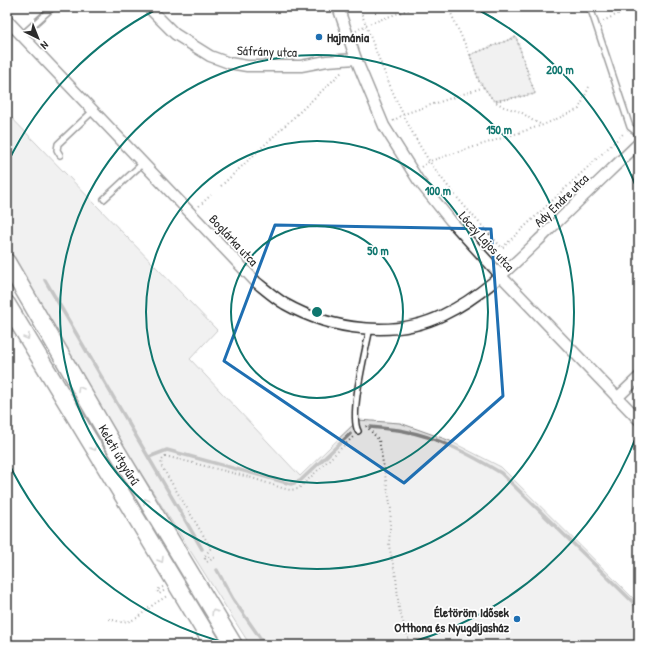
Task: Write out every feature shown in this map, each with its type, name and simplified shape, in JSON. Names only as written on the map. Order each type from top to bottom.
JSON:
[{"type":"main road","name":"Keleti útgyűrű","points":[[7,262],[117,452],[234,645]]},
{"type":"main road","name":"Keleti útgyűrű","points":[[7,304],[213,645]]},
{"type":"street","name":"Sáfrány utca","points":[[148,7],[175,34],[210,56],[229,63],[247,66],[301,66],[327,61],[356,59]]},
{"type":"street","name":"Lóczy Lajos utca","points":[[338,7],[356,59],[384,126],[418,180],[451,221],[501,276],[639,420]]},
{"type":"street","name":"Boglárka utca","points":[[7,20],[256,282],[284,303],[298,310],[333,322],[352,326],[370,328],[409,326],[426,322],[443,315],[465,303],[501,276]]},
{"type":"street","name":"Ady Endre utca","points":[[501,276],[639,143]]},
{"type":"street","points":[[617,398],[639,377]]},
{"type":"lane","points":[[22,35],[53,7]]},
{"type":"lane","points":[[590,7],[630,128],[639,134]]},
{"type":"lane","points":[[60,155],[57,150],[58,144],[94,110]]},
{"type":"lane","points":[[104,199],[143,163]]},
{"type":"lane","points":[[358,431],[355,419],[356,404],[370,328]]},
{"type":"path","points":[[359,7],[392,91],[412,131],[430,161],[468,210],[502,248],[630,128]]},
{"type":"path","points":[[348,35],[366,25],[415,7]]},
{"type":"path","points":[[448,7],[470,55],[479,81],[494,101],[504,107],[521,112],[543,126]]},
{"type":"path","points":[[450,10],[461,7]]},
{"type":"path","points":[[596,24],[633,7]]},
{"type":"path","points":[[470,55],[516,37],[535,94],[494,101]]},
{"type":"path","points":[[221,186],[356,59]]},
{"type":"path","points":[[384,126],[404,114],[484,87]]},
{"type":"path","points":[[413,172],[430,161],[543,126],[579,109],[589,88]]},
{"type":"path","points":[[191,213],[211,195]]},
{"type":"path","points":[[355,419],[364,424],[379,440],[391,509],[389,546],[396,577],[399,609],[408,638],[412,645]]},
{"type":"path","points":[[207,562],[214,558],[212,555],[205,559],[204,556],[211,548],[162,467],[161,461],[169,457],[250,477],[290,490],[298,489],[358,431]]},
{"type":"path","points":[[166,585],[157,590],[159,594],[167,589]]},
{"type":"path","points":[[109,619],[120,622],[130,621],[137,618],[154,604],[170,594]]},
{"type":"highlighted area","points":[[275,225],[491,229],[503,396],[404,483],[224,361]]},
{"type":"shaded area","points":[[516,37],[535,94],[494,101],[479,81],[470,55]]},
{"type":"shaded area","points":[[7,113],[217,330],[190,359],[300,476],[358,420],[400,423],[448,440],[501,467],[639,604],[639,645],[250,645],[63,350],[7,254]]},
{"type":"waterway","points":[[45,280],[202,549]]},
{"type":"waterway","points":[[370,427],[404,431],[442,442],[466,453],[501,473],[639,608]]},
{"type":"waterway","points":[[149,457],[167,450],[291,484],[300,481],[350,434]]},
{"type":"waterway","points":[[217,570],[233,599],[265,645]]},
{"type":"place","name":"Hajmánia","points":[[319,37]]},
{"type":"place","name":"Életöröm Idősek Otthona és Nyugdíjasház","points":[[517,619]]}]
